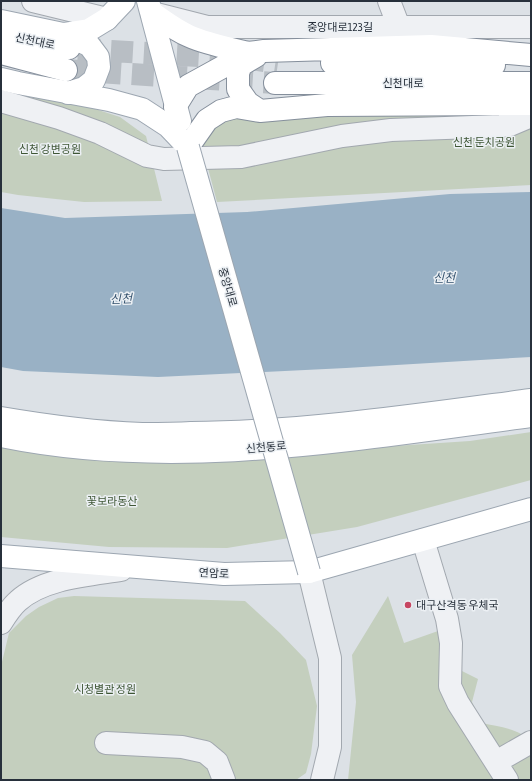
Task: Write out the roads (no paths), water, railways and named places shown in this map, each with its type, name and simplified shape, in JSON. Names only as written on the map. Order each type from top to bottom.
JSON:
[{"type":"main road","points":[[66,41],[107,19],[124,1]]},
{"type":"main road","points":[[150,7],[176,30],[201,41],[266,62]]},
{"type":"main road","name":"중앙대로","points":[[150,7],[175,107],[188,147],[309,572]]},
{"type":"main road","points":[[1,21],[66,41],[89,45],[98,57],[99,67],[94,80],[84,88],[68,93]]},
{"type":"main road","name":"신천대로","points":[[1,34],[66,41]]},
{"type":"main road","points":[[260,111],[248,103],[238,89],[238,73],[241,65],[431,46],[531,55]]},
{"type":"main road","name":"신천대로","points":[[1,53],[66,70]]},
{"type":"main road","points":[[175,107],[188,86],[266,62]]},
{"type":"main road","name":"신천대로","points":[[266,62],[531,65]]},
{"type":"main road","name":"신천대로","points":[[266,62],[531,83]]},
{"type":"main road","points":[[1,79],[109,100],[142,109],[168,126],[188,147],[207,120],[221,111],[236,107],[260,111],[327,105],[531,104]]},
{"type":"main road","name":"신천동로","points":[[1,418],[59,428],[143,434],[216,433],[287,430],[352,424],[531,400]]},
{"type":"main road","name":"신천동로","points":[[1,436],[90,449],[145,452],[226,451],[346,440],[531,416]]},
{"type":"main road","name":"연암로","points":[[423,540],[531,499]]},
{"type":"main road","name":"연암로","points":[[1,556],[224,574],[309,572],[531,509]]},
{"type":"street","points":[[33,1],[107,19]]},
{"type":"street","points":[[389,1],[399,27]]},
{"type":"street","name":"중앙대로123길","points":[[150,7],[207,27],[531,27]]},
{"type":"street","points":[[1,101],[59,118],[100,133],[147,156],[164,159],[241,157],[342,136],[391,130],[510,125],[531,116]]},
{"type":"street","points":[[423,540],[447,619],[451,644],[450,686],[458,703],[502,771],[531,742]]},
{"type":"street","points":[[1,623],[11,608],[20,599],[31,592],[60,579],[135,568]]},
{"type":"street","points":[[309,572],[330,658],[330,747],[322,780]]},
{"type":"street","points":[[106,743],[182,747],[205,752],[217,762],[224,780]]},
{"type":"water","name":"신천","points":[[531,192],[531,357],[158,377],[23,371],[1,367],[1,208],[65,218],[247,212],[450,194]]},
{"type":"tunnel","points":[[78,49],[251,59],[278,63]]},
{"type":"tunnel","points":[[66,70],[275,83]]},
{"type":"place","name":"대구산격동 우체국","points":[[408,605]]},
{"type":"park label","name":"신천 둔치공원","points":[[484,142]]},
{"type":"park label","name":"신천 강변공원","points":[[50,149]]},
{"type":"park label","name":"꽃보라동산","points":[[112,501]]},
{"type":"park label","name":"시청별관 정원","points":[[105,689]]}]
